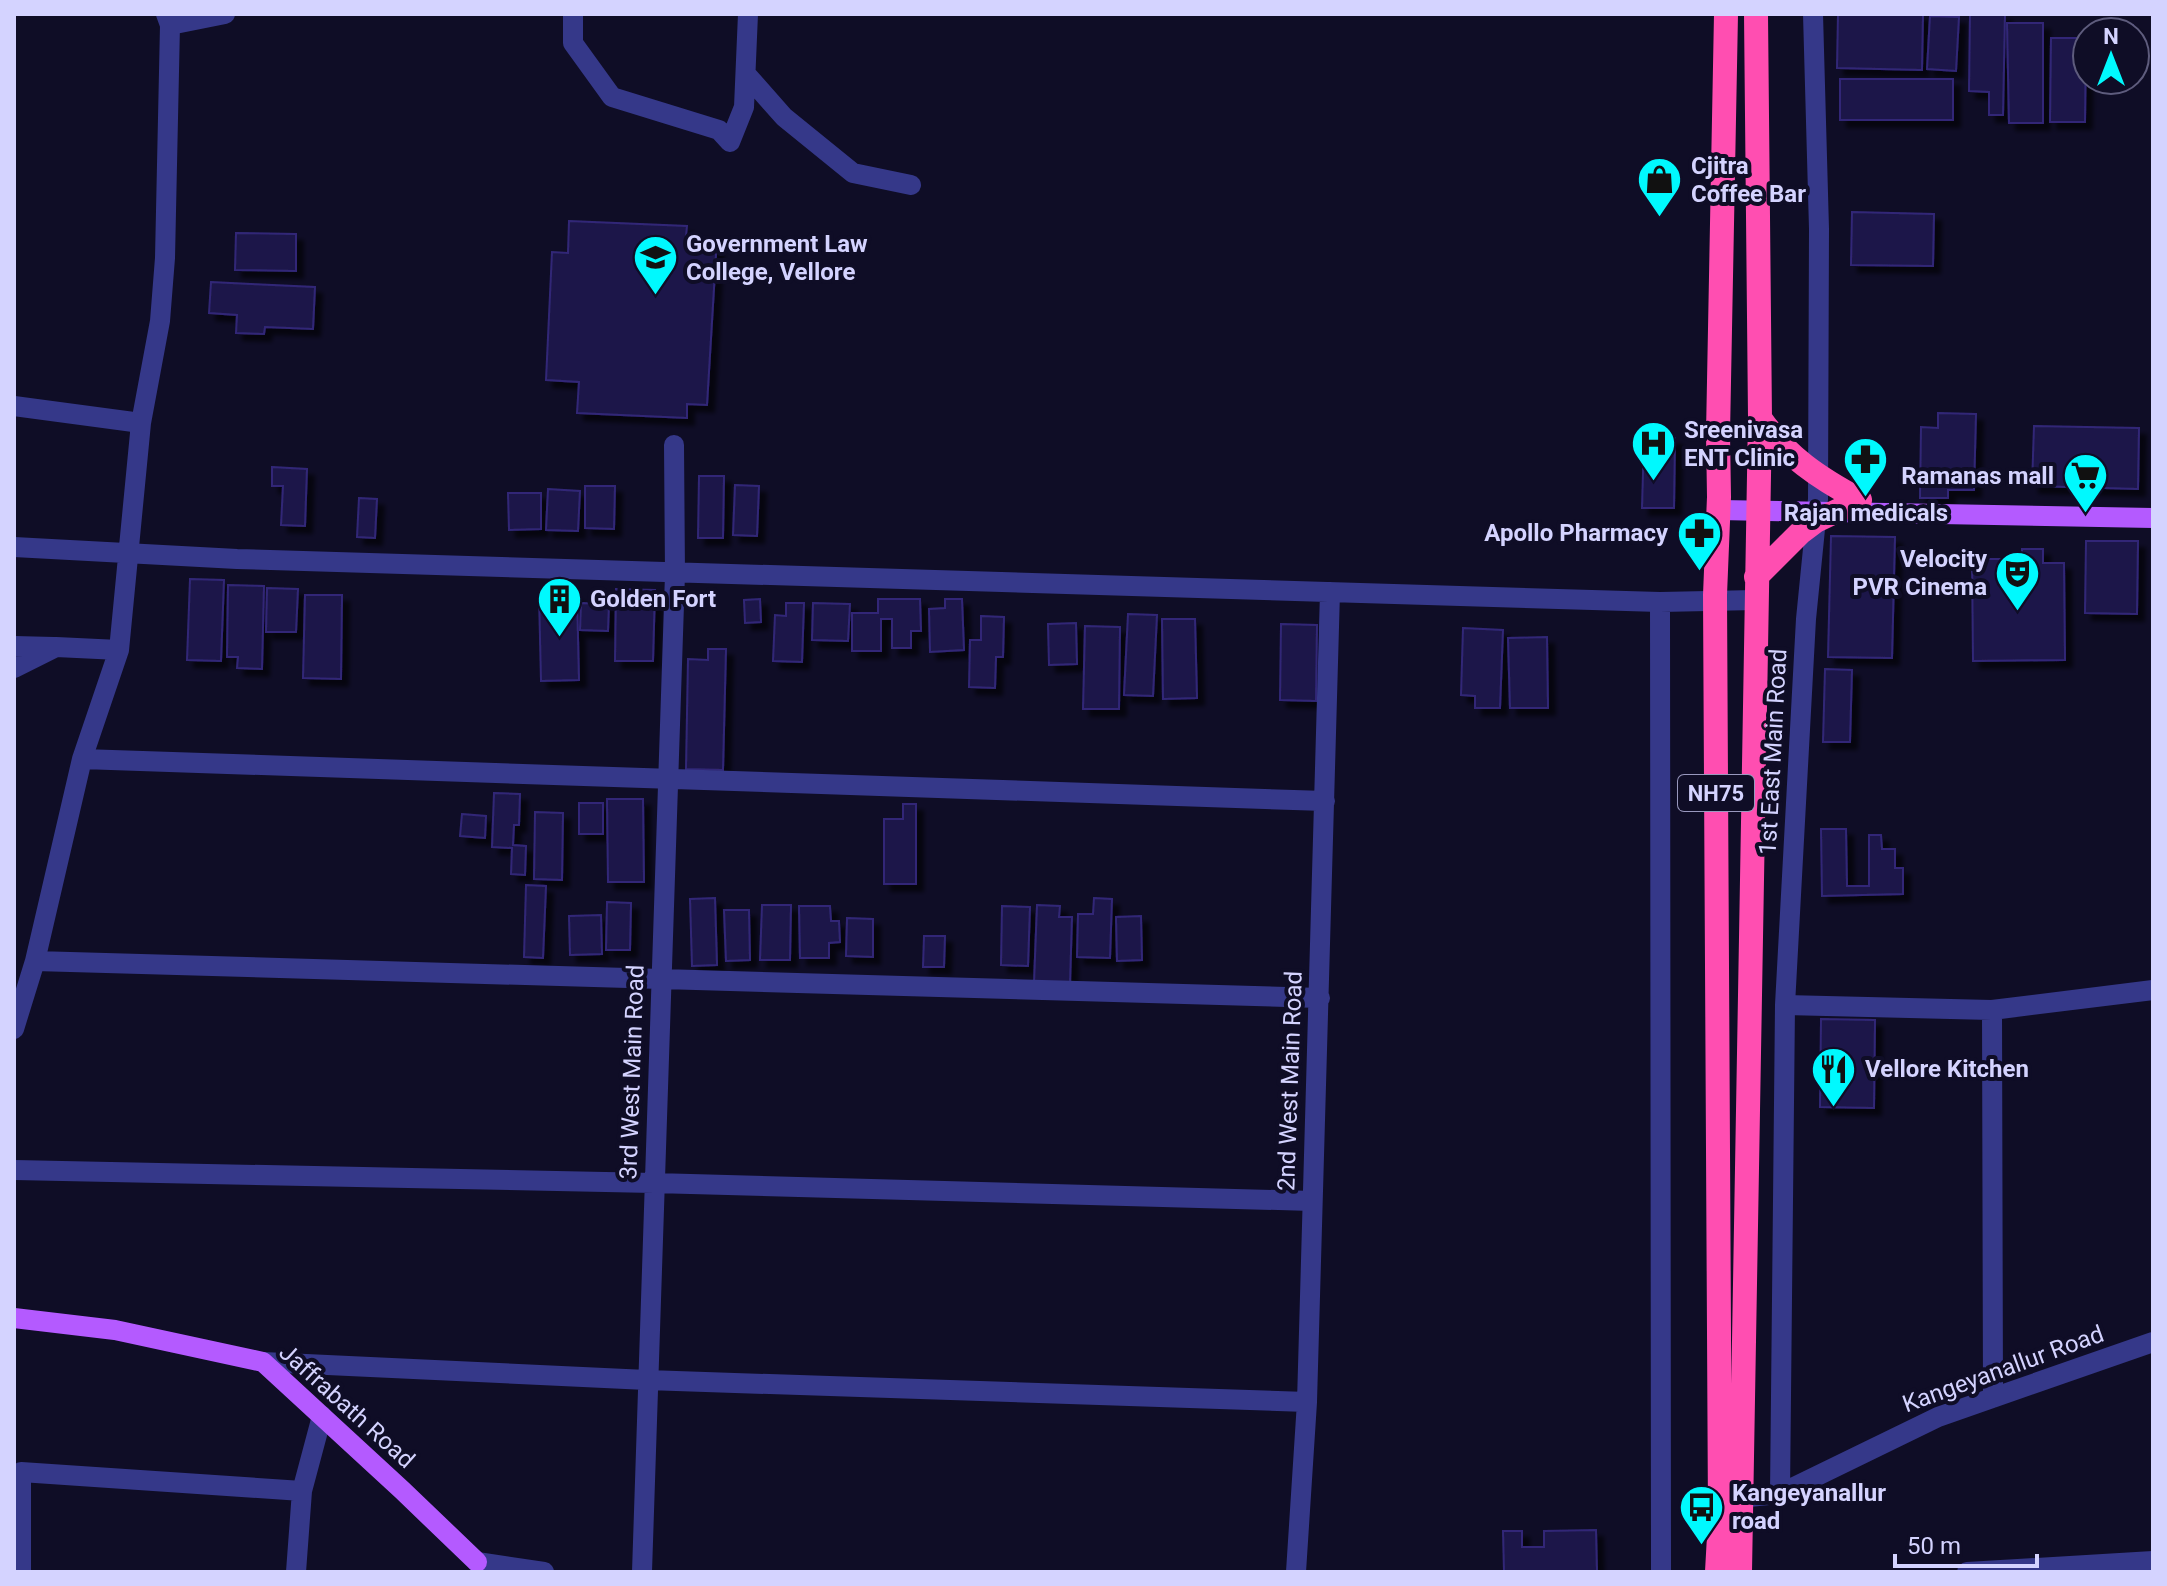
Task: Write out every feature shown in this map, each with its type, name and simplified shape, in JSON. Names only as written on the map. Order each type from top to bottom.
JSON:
[{"type":"highway","name":"NH75","points":[[1726,14],[1715,602],[1730,1499],[1740,1572]]},
{"type":"highway","name":"NH75","points":[[1717,1572],[1730,1499],[1756,589],[1760,418],[1756,14]]},
{"type":"highway","points":[[1760,418],[1821,504]]},
{"type":"highway","points":[[1821,504],[1860,500]]},
{"type":"highway","points":[[1756,589],[1821,504],[1860,500]]},
{"type":"main road","points":[[1860,500],[2153,508]]},
{"type":"main road","points":[[1719,504],[1821,504],[2153,518]]},
{"type":"main road","name":"Jaffrabath Road","points":[[14,1318],[115,1330],[263,1362],[482,1567]]},
{"type":"street","points":[[14,1029],[35,961],[82,759],[119,650],[141,423],[160,321],[165,258],[168,19],[225,14]]},
{"type":"street","points":[[573,14],[573,43],[612,97],[719,130],[730,142],[744,107],[748,14]]},
{"type":"street","name":"1st East Main Road","points":[[1780,1494],[1785,1005],[1806,619],[1821,504],[1819,229],[1813,14]]},
{"type":"street","points":[[746,74],[784,117],[853,173],[911,185]]},
{"type":"street","points":[[14,406],[141,423]]},
{"type":"street","name":"3rd West Main Road","points":[[642,1572],[675,574],[674,445]]},
{"type":"street","points":[[14,547],[237,559],[675,574],[1660,602],[1715,602],[1756,589]]},
{"type":"street","name":"2nd West Main Road","points":[[1296,1572],[1307,1402],[1330,592]]},
{"type":"street","points":[[1660,602],[1661,1572]]},
{"type":"street","points":[[14,646],[119,650]]},
{"type":"street","points":[[14,668],[56,647]]},
{"type":"street","points":[[82,759],[1325,801]]},
{"type":"street","points":[[35,961],[1320,998]]},
{"type":"street","points":[[1785,1005],[1992,1010],[2153,990]]},
{"type":"street","points":[[1992,1010],[1993,1398]]},
{"type":"street","points":[[14,1170],[1312,1201]]},
{"type":"street","name":"Kangeyanallur Road","points":[[1730,1499],[1780,1494],[1938,1417],[2153,1342]]},
{"type":"street","points":[[263,1362],[647,1380],[1307,1402]]},
{"type":"street","points":[[296,1572],[302,1491],[322,1416]]},
{"type":"street","points":[[21,1572],[21,1472],[302,1491]]},
{"type":"street","points":[[1967,1572],[2140,1565]]},
{"type":"street","points":[[482,1567],[544,1572]]},
{"type":"building","points":[[1838,14],[1923,14],[1922,70],[1837,68]]},
{"type":"building","points":[[1970,14],[2005,14],[2003,115],[1989,115],[1989,92],[1969,91]]},
{"type":"building","points":[[1930,16],[1959,17],[1956,71],[1927,69]]},
{"type":"building","points":[[2007,23],[2043,23],[2043,123],[2009,123]]},
{"type":"building","points":[[2051,38],[2071,38],[2071,96],[2085,96],[2085,122],[2050,122]]},
{"type":"building","points":[[1840,79],[1953,79],[1953,120],[1840,120]]},
{"type":"building","points":[[1852,212],[1934,214],[1933,266],[1851,265]]},
{"type":"building","points":[[569,221],[687,226],[686,236],[717,238],[707,405],[687,404],[687,418],[577,413],[579,382],[546,380],[552,252],[568,253]]},
{"type":"building","points":[[236,233],[296,234],[296,271],[235,270]]},
{"type":"building","points":[[211,282],[315,287],[313,329],[265,327],[264,334],[236,333],[237,315],[209,313]]},
{"type":"building","points":[[1938,413],[1976,414],[1974,490],[1948,490],[1948,498],[1920,498],[1921,427],[1938,428]]},
{"type":"building","points":[[2034,426],[2139,428],[2138,489],[2032,486]]},
{"type":"building","points":[[1644,437],[1675,438],[1674,508],[1642,508]]},
{"type":"building","points":[[272,467],[307,469],[305,526],[281,525],[283,486],[272,486]]},
{"type":"building","points":[[699,476],[724,476],[723,538],[698,538]]},
{"type":"building","points":[[735,485],[759,486],[757,536],[733,535]]},
{"type":"building","points":[[585,486],[615,486],[614,529],[585,528]]},
{"type":"building","points":[[548,489],[580,491],[578,531],[546,530]]},
{"type":"building","points":[[508,493],[541,493],[541,529],[509,530]]},
{"type":"building","points":[[359,498],[377,499],[375,538],[357,537]]},
{"type":"building","points":[[1831,536],[1895,537],[1892,658],[1828,657]]},
{"type":"building","points":[[2086,541],[2138,541],[2137,614],[2085,613]]},
{"type":"building","name":"Velocity PVR Cinema","points":[[2022,549],[2043,549],[2043,563],[2064,563],[2065,660],[1973,661],[1972,559],[2022,559]]},
{"type":"building","points":[[190,579],[224,580],[221,661],[187,660]]},
{"type":"building","points":[[228,585],[264,586],[262,669],[237,668],[238,657],[227,657]]},
{"type":"building","points":[[267,588],[298,589],[296,632],[266,632]]},
{"type":"building","points":[[616,589],[655,590],[653,661],[615,661]]},
{"type":"building","points":[[305,595],[342,595],[341,679],[303,678]]},
{"type":"building","name":"Golden Fort","points":[[577,595],[579,680],[541,681],[539,596]]},
{"type":"building","points":[[760,599],[761,622],[745,623],[744,600]]},
{"type":"building","points":[[878,599],[920,599],[921,631],[911,631],[911,648],[892,648],[892,619],[881,619],[881,651],[852,651],[852,613],[878,613]]},
{"type":"building","points":[[945,599],[962,599],[964,650],[930,652],[929,609],[945,608]]},
{"type":"building","points":[[581,603],[609,604],[608,631],[580,630]]},
{"type":"building","points":[[786,603],[804,603],[802,662],[773,661],[775,615],[786,616]]},
{"type":"building","points":[[813,603],[850,604],[848,641],[812,640]]},
{"type":"building","points":[[1128,614],[1157,615],[1153,696],[1124,695]]},
{"type":"building","points":[[981,616],[1004,617],[1003,657],[996,657],[995,688],[969,687],[970,640],[981,640]]},
{"type":"building","points":[[1162,619],[1195,619],[1197,698],[1163,699]]},
{"type":"building","points":[[1076,623],[1077,664],[1049,665],[1048,624]]},
{"type":"building","points":[[1281,624],[1317,625],[1316,701],[1280,700]]},
{"type":"building","points":[[1085,626],[1120,627],[1119,709],[1083,709]]},
{"type":"building","points":[[1463,628],[1503,630],[1500,708],[1475,708],[1475,696],[1461,695]]},
{"type":"building","points":[[1547,637],[1548,708],[1510,708],[1508,638]]},
{"type":"building","points":[[708,649],[726,649],[723,770],[686,769],[688,659],[708,660]]},
{"type":"building","points":[[1825,669],[1852,670],[1850,742],[1823,742]]},
{"type":"building","points":[[494,793],[520,794],[519,825],[514,825],[513,845],[526,846],[525,875],[511,874],[512,848],[492,847]]},
{"type":"building","points":[[607,799],[643,799],[644,882],[608,882]]},
{"type":"building","points":[[579,803],[603,803],[603,834],[579,834]]},
{"type":"building","points":[[903,804],[916,804],[916,884],[884,884],[884,819],[903,819]]},
{"type":"building","points":[[535,812],[563,813],[562,880],[534,879]]},
{"type":"building","points":[[462,814],[486,816],[485,838],[460,836]]},
{"type":"building","points":[[1821,829],[1846,829],[1847,886],[1869,886],[1869,835],[1881,835],[1882,849],[1895,849],[1895,868],[1903,868],[1903,894],[1822,896]]},
{"type":"building","points":[[526,885],[546,886],[543,958],[524,957]]},
{"type":"building","points":[[715,898],[717,965],[692,966],[690,899]]},
{"type":"building","points":[[1094,898],[1112,899],[1110,958],[1077,957],[1078,914],[1093,914]]},
{"type":"building","points":[[607,902],[631,903],[630,950],[606,950]]},
{"type":"building","points":[[762,905],[791,905],[790,960],[760,960]]},
{"type":"building","points":[[1037,905],[1060,906],[1059,917],[1072,917],[1070,984],[1034,983]]},
{"type":"building","points":[[799,906],[830,906],[831,921],[839,921],[840,942],[829,943],[829,958],[800,958]]},
{"type":"building","points":[[1002,906],[1030,907],[1028,966],[1001,965]]},
{"type":"building","points":[[724,910],[749,910],[750,960],[726,961]]},
{"type":"building","points":[[601,915],[602,954],[570,955],[569,916]]},
{"type":"building","points":[[1141,916],[1142,960],[1117,961],[1116,917]]},
{"type":"building","points":[[847,918],[873,919],[873,957],[846,956]]},
{"type":"building","points":[[924,936],[945,936],[944,967],[923,967]]},
{"type":"building","points":[[1821,1019],[1875,1020],[1874,1108],[1820,1107]]},
{"type":"building","points":[[1596,1530],[1597,1572],[1504,1572],[1503,1531],[1522,1531],[1522,1547],[1544,1547],[1544,1531]]},
{"type":"place","name":"Cjitra Coffee Bar","points":[[1660,219]]},
{"type":"place","name":"Government Law College, Vellore","points":[[655,297]]},
{"type":"place","name":"Sreenivasa ENT Clinic","points":[[1653,483]]},
{"type":"place","name":"Rajan medicals","points":[[1866,498]]},
{"type":"place","name":"Ramanas mall","points":[[2085,515]]},
{"type":"place","name":"Apollo Pharmacy","points":[[1699,572]]},
{"type":"place","name":"Velocity PVR Cinema","points":[[2018,612]]},
{"type":"place","name":"Golden Fort","points":[[559,638]]},
{"type":"place","name":"Vellore Kitchen","points":[[1834,1108]]},
{"type":"place","name":"Kangeyanallur road","points":[[1701,1546]]}]
